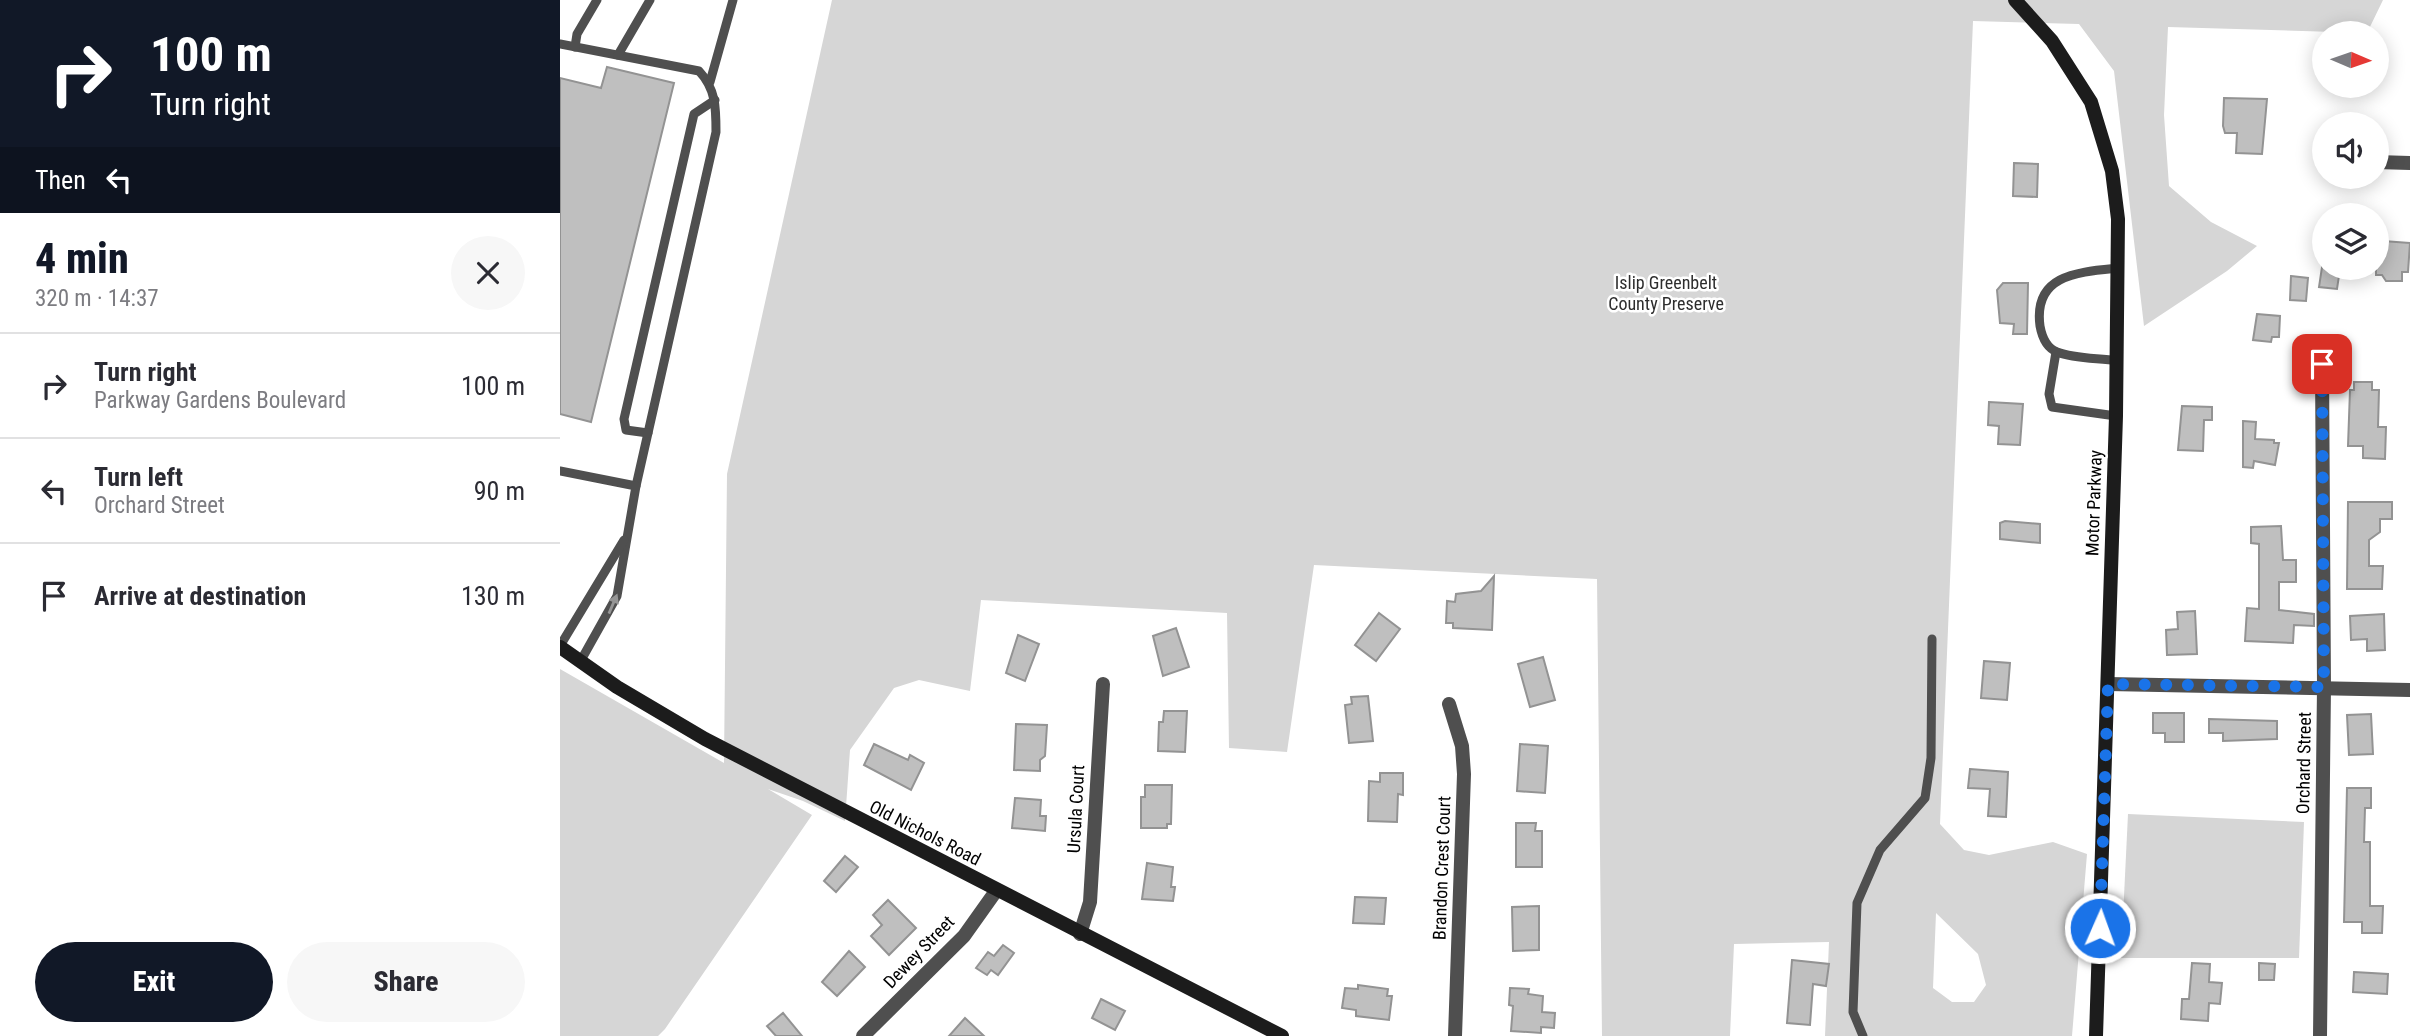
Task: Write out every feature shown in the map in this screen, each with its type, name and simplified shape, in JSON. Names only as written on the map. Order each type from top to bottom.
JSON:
[{"type":"main road","name":"Motor Parkway","points":[[2015,0],[2037,22],[2068,63],[2099,123],[2115,194],[2119,268],[2116,416],[2096,1036]]},
{"type":"main road","name":"Old Nichols Road","points":[[560,647],[705,739],[1282,1036]]},
{"type":"street","points":[[2389,162],[2410,163]]},
{"type":"street","name":"Orchard Street","points":[[2320,1036],[2324,687],[2322,364]]},
{"type":"street","name":"Ursula Court","points":[[1080,934],[1090,902],[1103,684]]},
{"type":"street","points":[[2108,684],[2410,690]]},
{"type":"street","name":"Brandon Crest Court","points":[[1449,704],[1462,746],[1464,774],[1455,1036]]},
{"type":"street","name":"Dewey Street","points":[[863,1036],[964,936],[996,891]]},
{"type":"lane","points":[[575,47],[577,34],[597,0]]},
{"type":"lane","points":[[618,55],[650,0]]},
{"type":"lane","points":[[710,82],[733,0]]},
{"type":"lane","points":[[560,44],[699,71],[710,82],[715,100],[716,132],[636,486],[617,596],[580,662]]},
{"type":"lane","points":[[648,433],[626,430],[624,419],[694,114],[715,100]]},
{"type":"lane","points":[[2117,360],[2056,352],[2049,347],[2040,327],[2043,293],[2048,286],[2068,277],[2119,268]]},
{"type":"lane","points":[[2056,352],[2049,394],[2052,407],[2116,416]]},
{"type":"lane","points":[[560,471],[636,486]]},
{"type":"lane","points":[[560,647],[625,539]]},
{"type":"lane","points":[[1863,1036],[1853,1012],[1857,903],[1880,850],[1925,798],[1931,758],[1932,639]]},
{"type":"green space","name":"Islip Greenbelt County Preserve","points":[[832,0],[2383,0],[2373,21],[2312,21],[2312,31],[2168,27],[2164,115],[2169,186],[2211,222],[2257,246],[2227,271],[2144,326],[2114,71],[2079,24],[1973,21],[1940,824],[1964,850],[1989,855],[2053,842],[2087,854],[2072,1036],[1825,1036],[1829,942],[1734,944],[1730,1036],[1602,1036],[1597,579],[1314,565],[1287,752],[1229,748],[1227,613],[981,600],[970,691],[919,680],[894,688],[850,750],[845,821],[803,801],[768,789],[812,815],[665,1029],[658,1036],[560,1036],[560,669],[724,763],[727,474]],"holes":[[[1936,913],[1978,954],[1986,985],[1974,1002],[1952,1002],[1933,988]]]},
{"type":"green space","points":[[2128,814],[2304,822],[2299,958],[2121,958]]},
{"type":"building","points":[[607,67],[674,83],[591,422],[560,414],[560,78],[601,88]]},
{"type":"building","points":[[2224,98],[2267,99],[2262,154],[2236,153],[2237,133],[2225,133],[2223,126]]},
{"type":"building","points":[[2014,163],[2038,164],[2037,197],[2013,196]]},
{"type":"building","points":[[2389,241],[2410,243],[2408,272],[2402,272],[2402,281],[2386,281],[2389,280]]},
{"type":"building","points":[[2291,276],[2308,278],[2306,301],[2290,300]]},
{"type":"building","points":[[2320,280],[2338,280],[2337,289],[2319,287]]},
{"type":"building","points":[[2003,283],[2028,283],[2027,334],[2013,334],[2014,324],[2000,323],[1997,290]]},
{"type":"building","points":[[2257,314],[2280,316],[2279,337],[2272,337],[2271,342],[2253,340]]},
{"type":"building","points":[[2354,382],[2372,382],[2372,390],[2379,390],[2378,427],[2386,427],[2385,459],[2363,458],[2363,446],[2348,446],[2350,390],[2354,390]]},
{"type":"building","points":[[1989,402],[2023,404],[2020,445],[1998,444],[1999,426],[1988,425]]},
{"type":"building","points":[[2182,406],[2212,407],[2212,420],[2204,420],[2203,451],[2178,450]]},
{"type":"building","points":[[2243,421],[2256,422],[2255,439],[2274,440],[2274,443],[2279,443],[2275,465],[2254,461],[2253,468],[2243,467]]},
{"type":"building","points":[[2348,502],[2392,502],[2392,519],[2380,519],[2380,532],[2369,540],[2369,566],[2383,566],[2382,589],[2347,589]]},
{"type":"building","points":[[2005,521],[2040,524],[2040,543],[2000,539],[2000,523]]},
{"type":"building","points":[[2281,526],[2283,560],[2296,560],[2296,582],[2279,582],[2279,610],[2314,614],[2314,626],[2294,625],[2293,643],[2245,641],[2247,608],[2259,609],[2259,544],[2251,543],[2251,527]]},
{"type":"building","points":[[1494,576],[1492,630],[1453,628],[1453,623],[1446,623],[1447,601],[1455,602],[1456,594],[1481,591]]},
{"type":"building","points":[[2195,611],[2197,654],[2167,655],[2166,630],[2178,629],[2177,612]]},
{"type":"building","points":[[1379,613],[1400,629],[1376,661],[1355,645]]},
{"type":"building","points":[[2384,614],[2385,650],[2367,651],[2367,639],[2351,640],[2350,616]]},
{"type":"building","points":[[1176,628],[1189,667],[1163,676],[1153,636]]},
{"type":"building","points":[[1018,635],[1039,644],[1025,681],[1006,673]]},
{"type":"building","points":[[1543,657],[1555,700],[1530,707],[1518,664]]},
{"type":"building","points":[[1984,661],[2010,663],[2007,700],[1981,698]]},
{"type":"building","points":[[1368,696],[1373,741],[1349,743],[1345,705],[1352,704],[1351,697]]},
{"type":"building","points":[[1164,711],[1187,711],[1185,752],[1158,751],[1159,722],[1163,722]]},
{"type":"building","points":[[2153,713],[2184,713],[2184,742],[2165,742],[2165,733],[2153,733]]},
{"type":"building","points":[[2371,714],[2373,754],[2349,755],[2347,715]]},
{"type":"building","points":[[2209,719],[2277,721],[2277,739],[2223,741],[2223,733],[2209,733]]},
{"type":"building","points":[[1016,724],[1047,725],[1045,756],[1040,760],[1040,771],[1014,770]]},
{"type":"building","points":[[874,744],[908,760],[910,755],[924,763],[911,790],[864,765]]},
{"type":"building","points":[[1520,744],[1548,746],[1545,793],[1517,791]]},
{"type":"building","points":[[1970,769],[2008,772],[2006,817],[1988,816],[1990,789],[1968,788]]},
{"type":"building","points":[[1380,773],[1403,773],[1403,795],[1398,794],[1397,822],[1368,821],[1369,781],[1380,782]]},
{"type":"building","points":[[1145,785],[1172,785],[1171,824],[1167,824],[1167,828],[1141,828],[1141,797],[1145,797]]},
{"type":"building","points":[[2347,788],[2371,788],[2371,808],[2365,808],[2364,842],[2370,842],[2370,906],[2383,906],[2382,933],[2362,933],[2362,922],[2344,922]]},
{"type":"building","points":[[1015,798],[1041,800],[1040,816],[1046,816],[1045,831],[1012,828]]},
{"type":"building","points":[[1516,823],[1536,823],[1535,831],[1542,831],[1542,867],[1516,867]]},
{"type":"building","points":[[845,856],[858,867],[836,892],[824,881]]},
{"type":"building","points":[[1147,863],[1173,867],[1173,901],[1142,899]]},
{"type":"building","points":[[1355,897],[1386,898],[1384,924],[1353,923]]},
{"type":"building","points":[[888,900],[916,928],[889,955],[871,936],[882,925],[873,915]]},
{"type":"building","points":[[1539,906],[1539,950],[1513,951],[1512,907]]},
{"type":"building","points":[[1003,945],[1014,953],[998,975],[991,970],[987,975],[976,968],[988,952],[994,956]]},
{"type":"building","points":[[849,951],[865,967],[837,996],[822,982]]},
{"type":"building","points":[[1792,960],[1829,964],[1826,986],[1813,984],[1810,1025],[1787,1023]]},
{"type":"building","points":[[2192,963],[2210,964],[2209,982],[2222,983],[2220,1004],[2209,1003],[2208,1021],[2181,1019],[2182,999],[2189,999]]},
{"type":"building","points":[[2259,963],[2275,964],[2274,980],[2259,980]]},
{"type":"building","points":[[2354,972],[2388,974],[2387,994],[2353,992]]},
{"type":"building","points":[[1358,985],[1388,989],[1387,996],[1392,996],[1389,1020],[1356,1016],[1356,1010],[1342,1008],[1345,988],[1358,989]]},
{"type":"building","points":[[1510,988],[1529,989],[1528,994],[1543,996],[1542,1012],[1555,1013],[1554,1028],[1541,1027],[1541,1033],[1511,1031],[1513,1006],[1509,1005]]},
{"type":"building","points":[[1101,999],[1125,1011],[1115,1030],[1092,1018]]},
{"type":"building","points":[[783,1013],[802,1036],[776,1036],[767,1026]]},
{"type":"building","points":[[965,1018],[984,1036],[949,1036]]},
{"type":"route","points":[[2100,928],[2108,684],[2324,687],[2322,364]]}]
